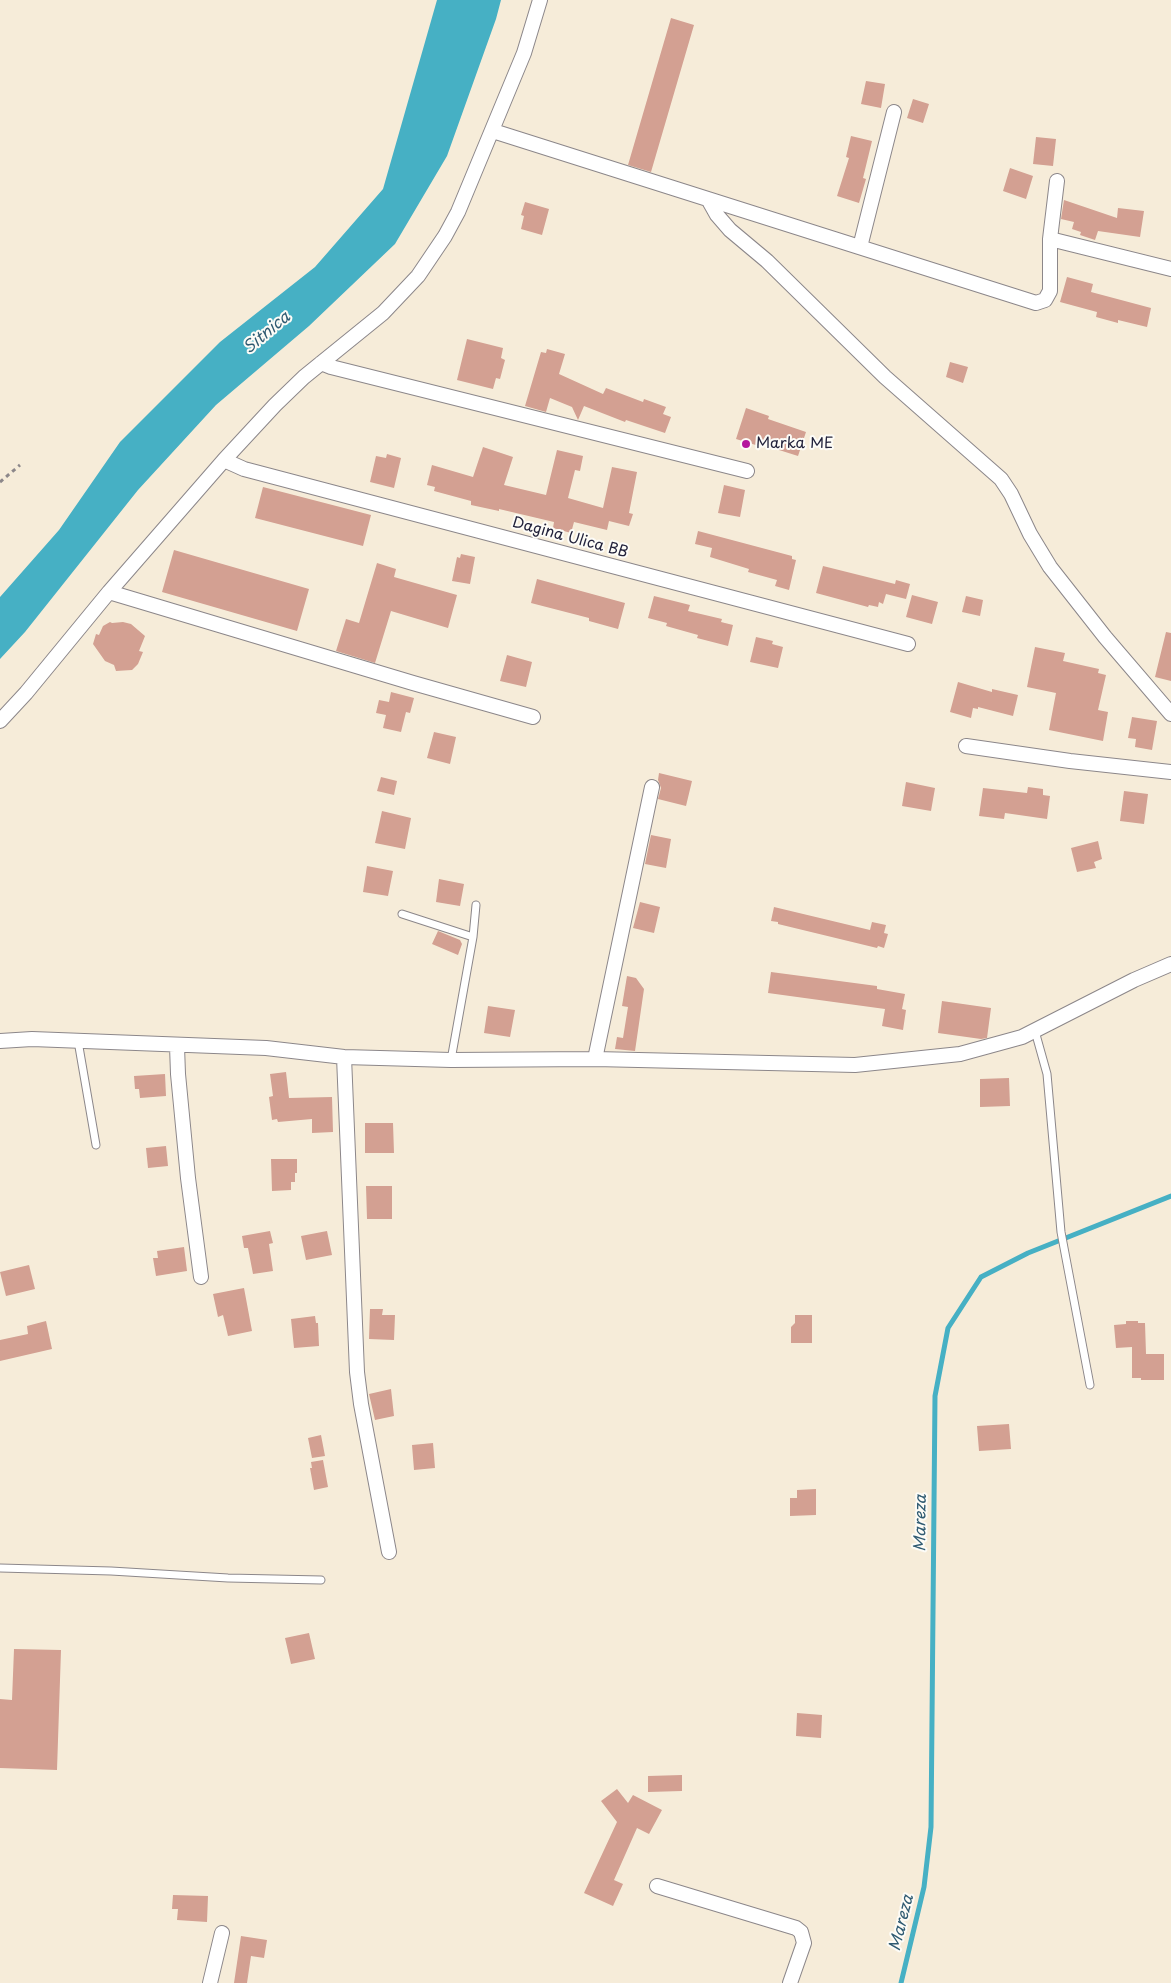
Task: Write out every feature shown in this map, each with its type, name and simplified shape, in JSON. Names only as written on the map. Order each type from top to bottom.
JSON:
[{"type":"street","points":[[0,721],[224,460],[290,390],[383,313],[406,289],[428,261],[458,212],[493,131],[524,53],[540,0]]},
{"type":"street","points":[[860,247],[894,112]]},
{"type":"street","points":[[493,131],[1036,302],[1044,300],[1050,291],[1050,239],[1056,181]]},
{"type":"street","points":[[708,199],[717,215],[730,230],[800,292],[885,377],[1001,480],[1011,494],[1030,534],[1050,567],[1105,637],[1171,714]]},
{"type":"street","points":[[1050,239],[1171,269]]},
{"type":"street","points":[[321,363],[747,471]]},
{"type":"street","name":"Dagina Ulica BB","points":[[224,460],[244,469],[908,644]]},
{"type":"street","points":[[109,592],[533,717]]},
{"type":"street","points":[[966,746],[1070,761],[1171,772]]},
{"type":"street","points":[[595,1059],[652,787]]},
{"type":"street","points":[[0,1041],[32,1039],[266,1048],[344,1058],[451,1060],[595,1059],[855,1065],[960,1054],[997,1045],[1036,1032],[1134,980],[1171,964]]},
{"type":"street","points":[[177,1046],[187,1169],[201,1278]]},
{"type":"street","points":[[344,1058],[357,1372],[361,1404],[389,1552]]},
{"type":"street","points":[[657,1886],[796,1928],[801,1932],[804,1943],[790,1983]]},
{"type":"street","points":[[210,1983],[222,1934]]},
{"type":"lane","points":[[451,1060],[473,937],[476,905]]},
{"type":"lane","points":[[402,914],[473,937]]},
{"type":"lane","points":[[1036,1032],[1047,1074],[1061,1232],[1090,1384]]},
{"type":"lane","points":[[78,1041],[96,1145]]},
{"type":"lane","points":[[0,1568],[321,1580]]},
{"type":"path","points":[[0,482],[20,465]]},
{"type":"water","name":"Sitnica","points":[[437,0],[501,0],[447,156],[395,244],[309,326],[216,405],[138,490],[25,632],[0,659],[0,597],[59,530],[120,442],[220,342],[315,267],[383,189]]},
{"type":"building","points":[[671,18],[694,25],[651,172],[628,165]]},
{"type":"building","points":[[866,81],[885,84],[881,108],[861,104]]},
{"type":"building","points":[[913,99],[929,104],[923,123],[907,118]]},
{"type":"building","points":[[851,136],[872,141],[863,178],[866,179],[859,203],[837,196],[849,158],[846,157]]},
{"type":"building","points":[[1036,137],[1056,139],[1053,166],[1033,164]]},
{"type":"building","points":[[1010,168],[1033,176],[1026,199],[1003,191]]},
{"type":"building","points":[[1064,200],[1117,218],[1118,208],[1144,211],[1140,237],[1098,231],[1095,240],[1080,235],[1081,232],[1072,229],[1074,222],[1061,219]]},
{"type":"building","points":[[525,202],[549,209],[542,235],[521,229],[524,216],[521,215]]},
{"type":"building","points":[[1067,277],[1093,284],[1091,292],[1151,308],[1147,327],[1118,320],[1118,323],[1096,317],[1097,312],[1060,302]]},
{"type":"building","points":[[467,339],[503,348],[501,358],[505,360],[500,379],[496,378],[493,389],[457,380]]},
{"type":"building","points":[[547,349],[565,354],[559,374],[603,394],[606,388],[643,402],[644,399],[666,407],[663,414],[671,417],[665,433],[626,420],[625,422],[584,406],[578,420],[572,407],[550,398],[546,412],[525,406],[541,352],[546,353]]},
{"type":"building","points":[[950,362],[968,367],[963,383],[946,377]]},
{"type":"building","points":[[746,408],[769,416],[768,419],[806,432],[798,456],[760,444],[759,446],[736,439]]},
{"type":"building","points":[[483,447],[513,457],[504,485],[546,495],[557,450],[583,456],[580,471],[575,470],[568,498],[603,508],[612,467],[637,472],[629,513],[633,514],[629,526],[609,521],[607,530],[574,522],[571,533],[553,528],[554,522],[499,509],[499,511],[471,505],[471,501],[434,491],[435,487],[427,485],[432,465],[473,477]]},
{"type":"building","points":[[387,454],[401,458],[394,488],[370,482],[376,456],[386,458]]},
{"type":"building","points":[[724,485],[745,490],[740,517],[718,513]]},
{"type":"building","points":[[263,487],[371,515],[363,546],[255,518]]},
{"type":"building","points":[[698,531],[792,556],[792,559],[796,560],[789,590],[775,586],[777,580],[748,572],[749,569],[710,557],[712,548],[695,544]]},
{"type":"building","points":[[174,550],[309,589],[297,631],[162,592]]},
{"type":"building","points":[[461,554],[475,557],[470,584],[452,581],[457,557],[460,558]]},
{"type":"building","points":[[377,563],[396,569],[394,577],[457,595],[448,628],[391,611],[375,663],[336,651],[346,619],[359,623]]},
{"type":"building","points":[[823,566],[895,584],[896,580],[910,584],[906,599],[886,594],[883,604],[879,602],[878,607],[869,605],[868,607],[816,593]]},
{"type":"building","points":[[537,579],[625,603],[618,629],[589,621],[589,618],[531,603]]},
{"type":"building","points":[[912,595],[938,602],[932,624],[906,617]]},
{"type":"building","points":[[654,596],[690,605],[688,611],[722,619],[721,622],[733,625],[728,646],[697,638],[698,635],[666,626],[667,623],[648,618]]},
{"type":"building","points":[[966,596],[983,600],[980,616],[962,612]]},
{"type":"building","points":[[110,622],[131,624],[145,636],[139,651],[143,652],[138,664],[132,670],[116,671],[114,665],[105,661],[93,644],[96,634],[99,635],[103,626]]},
{"type":"building","points":[[1166,632],[1171,633],[1171,681],[1155,677]]},
{"type":"building","points":[[756,637],[773,641],[772,644],[783,647],[778,668],[750,662]]},
{"type":"building","points":[[1035,647],[1065,653],[1063,661],[1099,669],[1098,673],[1106,675],[1098,710],[1108,712],[1103,741],[1049,730],[1056,693],[1027,687]]},
{"type":"building","points":[[507,655],[532,662],[526,687],[500,681]]},
{"type":"building","points":[[958,682],[992,692],[992,689],[1018,695],[1013,716],[978,707],[978,709],[973,708],[971,718],[950,712]]},
{"type":"building","points":[[391,692],[414,698],[410,713],[406,712],[401,732],[383,728],[386,715],[376,713],[379,700],[389,702]]},
{"type":"building","points":[[1132,717],[1157,721],[1152,750],[1135,747],[1136,739],[1128,738]]},
{"type":"building","points":[[434,732],[456,737],[450,764],[427,758]]},
{"type":"building","points":[[659,773],[692,781],[686,806],[658,799],[661,788],[658,780]]},
{"type":"building","points":[[381,777],[397,781],[394,795],[377,791]]},
{"type":"building","points":[[906,782],[935,788],[931,811],[902,806]]},
{"type":"building","points":[[1028,787],[1043,789],[1043,795],[1050,796],[1047,819],[1005,813],[1004,819],[979,816],[983,788],[1027,793]]},
{"type":"building","points":[[1124,791],[1148,794],[1144,824],[1120,821]]},
{"type":"building","points":[[382,811],[411,818],[405,849],[375,843]]},
{"type":"building","points":[[651,835],[671,839],[666,868],[645,864]]},
{"type":"building","points":[[1098,841],[1102,859],[1094,862],[1096,868],[1077,872],[1071,848]]},
{"type":"building","points":[[367,866],[393,871],[388,896],[363,892]]},
{"type":"building","points":[[439,879],[464,884],[460,906],[436,902]]},
{"type":"building","points":[[640,902],[660,907],[654,933],[633,928]]},
{"type":"building","points":[[774,907],[870,930],[872,922],[886,925],[884,933],[888,934],[884,948],[878,946],[877,948],[778,924],[778,922],[771,921]]},
{"type":"building","points":[[438,931],[460,940],[462,944],[458,955],[432,944]]},
{"type":"building","points":[[771,972],[877,986],[877,989],[905,994],[902,1009],[906,1010],[903,1030],[882,1026],[885,1009],[768,993]]},
{"type":"building","points":[[627,976],[636,978],[644,989],[635,1051],[615,1049],[617,1037],[623,1038],[628,1007],[622,1006]]},
{"type":"building","points":[[942,1001],[991,1008],[987,1038],[981,1039],[938,1033]]},
{"type":"building","points":[[488,1006],[515,1010],[510,1037],[484,1033]]},
{"type":"building","points":[[286,1072],[289,1098],[332,1097],[333,1132],[312,1133],[312,1119],[278,1122],[277,1119],[272,1120],[269,1097],[273,1096],[270,1074]]},
{"type":"building","points":[[165,1074],[166,1096],[140,1098],[139,1089],[135,1089],[134,1076]]},
{"type":"building","points":[[1009,1078],[1010,1106],[980,1107],[980,1079]]},
{"type":"building","points":[[365,1123],[393,1123],[394,1153],[365,1153]]},
{"type":"building","points":[[166,1146],[168,1166],[148,1168],[146,1148]]},
{"type":"building","points":[[271,1159],[297,1159],[297,1173],[295,1173],[295,1182],[291,1182],[291,1190],[272,1191]]},
{"type":"building","points":[[366,1186],[392,1186],[392,1219],[367,1219]]},
{"type":"building","points":[[270,1231],[273,1243],[269,1244],[273,1271],[253,1274],[248,1248],[244,1248],[242,1236]]},
{"type":"building","points":[[327,1231],[332,1255],[306,1260],[301,1236]]},
{"type":"building","points":[[184,1247],[187,1271],[156,1276],[153,1258],[158,1258],[157,1251]]},
{"type":"building","points":[[29,1265],[35,1289],[6,1296],[0,1272]]},
{"type":"building","points":[[244,1288],[252,1331],[228,1336],[223,1315],[218,1317],[213,1294]]},
{"type":"building","points":[[370,1309],[383,1309],[382,1315],[395,1315],[394,1340],[369,1339]]},
{"type":"building","points":[[795,1315],[812,1315],[812,1343],[791,1343],[791,1327],[795,1323]]},
{"type":"building","points":[[315,1316],[316,1323],[318,1323],[319,1346],[294,1348],[291,1319]]},
{"type":"building","points":[[46,1321],[52,1349],[0,1361],[0,1340],[28,1334],[27,1326]]},
{"type":"building","points":[[1126,1321],[1145,1323],[1146,1354],[1164,1354],[1164,1380],[1132,1378],[1132,1347],[1116,1348],[1114,1325],[1126,1324]]},
{"type":"building","points":[[391,1389],[394,1416],[375,1420],[369,1394]]},
{"type":"building","points":[[1009,1424],[1011,1449],[979,1451],[977,1426]]},
{"type":"building","points":[[321,1435],[325,1456],[312,1458],[308,1438]]},
{"type":"building","points":[[433,1443],[435,1468],[414,1470],[412,1445]]},
{"type":"building","points":[[323,1460],[328,1487],[314,1490],[310,1468],[312,1468],[311,1462]]},
{"type":"building","points":[[816,1489],[816,1515],[790,1516],[790,1498],[797,1498],[797,1490]]},
{"type":"building","points":[[309,1633],[315,1659],[291,1664],[285,1638]]},
{"type":"building","points":[[14,1649],[61,1650],[57,1770],[0,1768],[0,1699],[12,1700]]},
{"type":"building","points":[[797,1713],[822,1715],[821,1738],[796,1736]]},
{"type":"building","points":[[682,1775],[682,1791],[648,1792],[648,1776]]},
{"type":"building","points":[[617,1789],[628,1803],[633,1795],[662,1810],[649,1834],[637,1828],[614,1880],[623,1884],[613,1906],[584,1893],[617,1822],[601,1801]]},
{"type":"building","points":[[173,1895],[208,1896],[207,1922],[177,1920],[178,1909],[172,1909]]},
{"type":"building","points":[[241,1936],[267,1940],[264,1958],[251,1956],[247,1983],[234,1983]]},
{"type":"waterway","name":"Mareza","points":[[901,1983],[924,1887],[931,1827],[935,1396],[948,1328],[981,1277],[1028,1253],[1171,1196]]},
{"type":"place","name":"Marka ME","points":[[746,444]]}]
